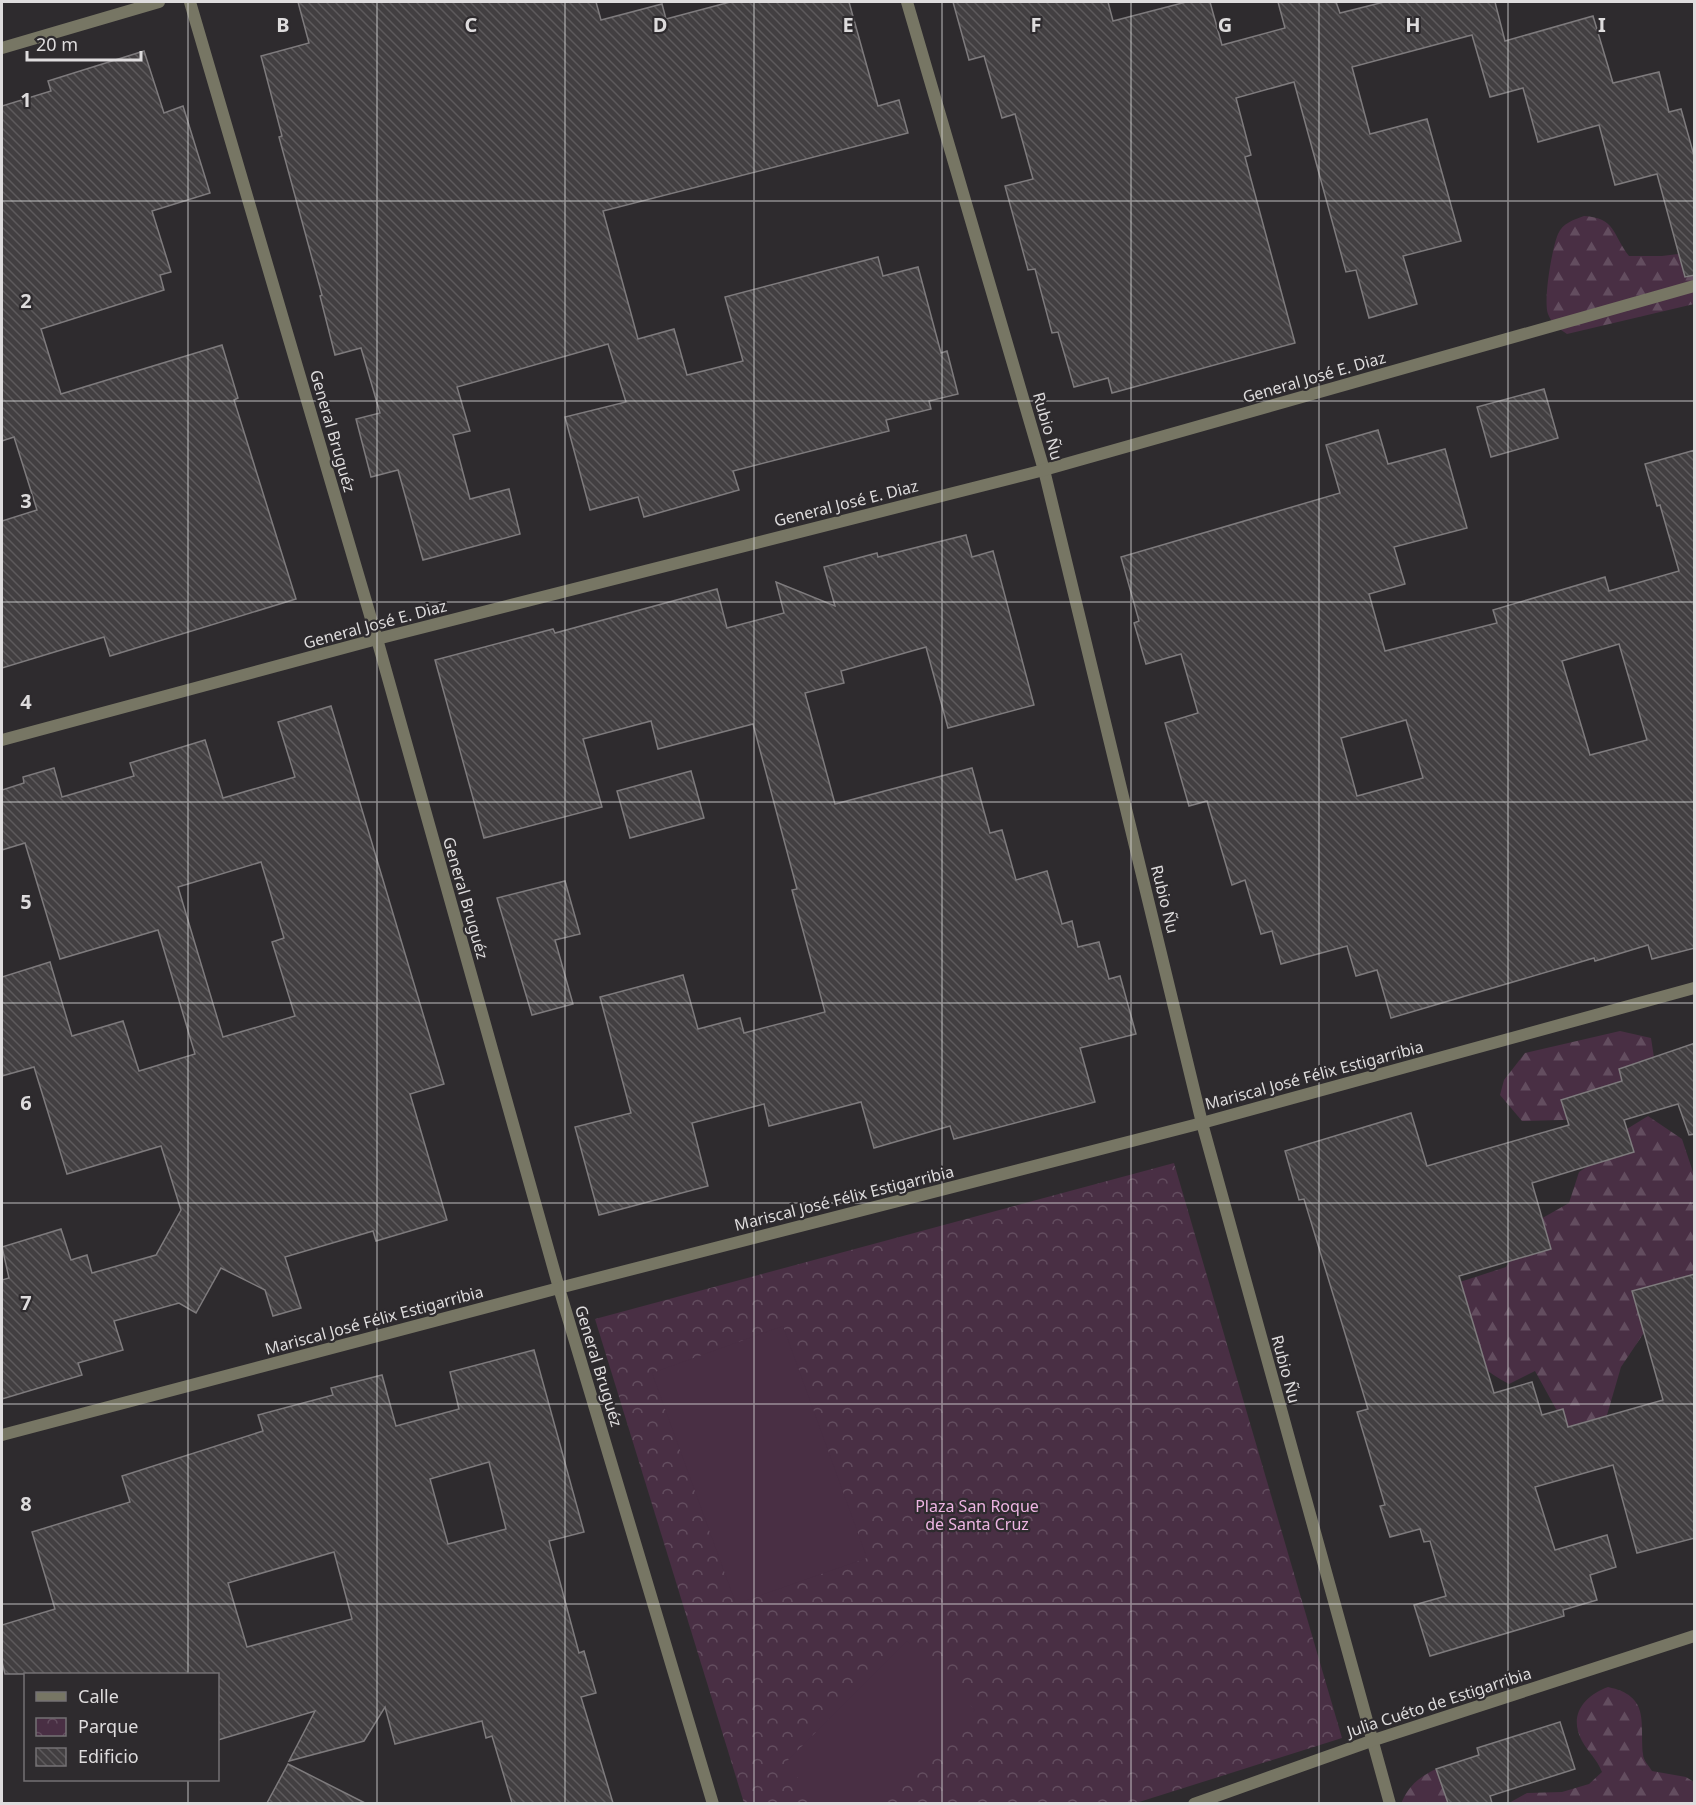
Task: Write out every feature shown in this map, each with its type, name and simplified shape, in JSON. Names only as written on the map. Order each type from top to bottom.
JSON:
[{"type":"street","points":[[2,48],[159,2]]},
{"type":"street","name":"General Bruguéz","points":[[190,2],[377,639],[558,1288],[713,1803]]},
{"type":"street","name":"Rubio Ñu","points":[[907,2],[1044,470],[1202,1123],[1390,1803]]},
{"type":"street","name":"General José E. Diaz","points":[[2,740],[377,639],[1044,470],[1695,286]]},
{"type":"street","name":"Mariscal José Félix Estigarribia","points":[[2,1435],[558,1288],[1202,1123],[1695,988]]},
{"type":"street","name":"Julia Cuéto de Estigarribia","points":[[1194,1803],[1371,1741],[1695,1636]]},
{"type":"green space","points":[[1584,216],[1594,217],[1608,224],[1629,256],[1662,256],[1694,252],[1694,304],[1567,334],[1558,328],[1548,314],[1547,307],[1547,287],[1553,251],[1558,234],[1563,227]]},
{"type":"green space","points":[[1620,1031],[1651,1038],[1658,1084],[1599,1119],[1522,1121],[1500,1095],[1504,1080],[1525,1053]]},
{"type":"green space","points":[[1648,1116],[1682,1139],[1694,1175],[1694,1288],[1666,1300],[1621,1367],[1600,1439],[1577,1447],[1535,1371],[1509,1384],[1493,1375],[1458,1343],[1419,1290],[1463,1281],[1506,1267],[1530,1225],[1569,1203],[1579,1172],[1606,1154],[1622,1132]]},
{"type":"green space","name":"Plaza San Roque de Santa Cruz","points":[[1174,1163],[1342,1738],[1136,1803],[744,1803],[595,1319]]},
{"type":"green space","points":[[783,1326],[867,1558],[736,1604],[652,1373]]},
{"type":"green space","points":[[907,1641],[975,1710],[881,1803],[824,1803],[784,1764]]},
{"type":"green space","points":[[1608,1687],[1621,1691],[1637,1703],[1642,1721],[1643,1756],[1652,1771],[1686,1777],[1694,1782],[1694,1803],[1509,1803],[1527,1793],[1562,1792],[1589,1784],[1602,1772],[1582,1741],[1577,1723],[1578,1715],[1586,1701]]},
{"type":"green space","points":[[1436,1769],[1450,1787],[1455,1803],[1401,1804],[1415,1783]]},
{"type":"building","points":[[298,2],[596,2],[601,20],[662,4],[666,19],[730,2],[849,2],[878,106],[899,100],[908,133],[603,211],[638,339],[674,329],[687,375],[743,361],[725,297],[878,257],[883,276],[918,267],[941,353],[947,351],[958,394],[929,401],[931,409],[886,420],[889,431],[733,471],[739,490],[644,517],[638,497],[590,510],[565,417],[626,402],[608,344],[457,387],[470,431],[453,435],[470,499],[509,489],[520,534],[423,560],[398,470],[371,477],[356,419],[380,413],[361,348],[335,355],[320,296],[322,295],[279,137],[282,136],[261,56],[309,43]]},
{"type":"building","points":[[953,2],[1108,2],[1113,21],[1186,2],[1210,2],[1222,45],[1285,28],[1278,2],[1336,2],[1340,13],[1384,2],[1495,2],[1505,41],[1593,16],[1613,83],[1659,72],[1669,112],[1681,109],[1695,159],[1695,275],[1685,277],[1657,174],[1615,185],[1599,125],[1538,142],[1523,88],[1490,97],[1472,35],[1352,67],[1370,134],[1427,119],[1461,241],[1403,256],[1417,304],[1369,318],[1356,270],[1346,272],[1294,82],[1236,98],[1251,155],[1245,157],[1295,343],[1112,393],[1108,378],[1074,387],[1058,332],[1052,333],[1035,269],[1028,270],[1005,186],[1033,179],[1015,114],[1002,118],[984,56],[969,60]]},
{"type":"building","points":[[144,51],[164,113],[183,106],[210,193],[152,211],[171,272],[160,275],[164,290],[41,329],[61,394],[222,345],[238,398],[234,400],[296,599],[110,656],[104,637],[2,668],[2,521],[37,510],[14,437],[2,441],[2,106],[51,91],[48,81]]},
{"type":"building","points":[[1544,389],[1558,438],[1491,457],[1477,407]]},
{"type":"building","points":[[1378,430],[1388,464],[1445,449],[1467,528],[1394,547],[1405,584],[1369,594],[1385,651],[1497,623],[1493,610],[1605,577],[1609,591],[1679,571],[1660,505],[1657,506],[1645,464],[1695,450],[1695,948],[1652,959],[1648,945],[1595,961],[1594,958],[1391,1018],[1377,970],[1356,976],[1347,946],[1281,964],[1272,931],[1261,934],[1245,880],[1232,885],[1207,801],[1189,806],[1165,723],[1198,713],[1181,654],[1146,664],[1134,623],[1139,621],[1121,557],[1340,493],[1326,445]],"holes":[[[1619,644],[1647,740],[1590,755],[1562,661]],[[1406,720],[1423,778],[1357,796],[1341,738]]]},
{"type":"building","points":[[966,535],[972,557],[993,551],[1034,705],[948,728],[926,647],[841,671],[844,683],[805,693],[835,804],[972,768],[990,833],[1002,830],[1016,880],[1047,871],[1062,924],[1072,921],[1078,947],[1099,942],[1109,979],[1120,976],[1136,1034],[1080,1048],[1095,1102],[954,1139],[950,1126],[874,1148],[861,1102],[769,1126],[764,1104],[692,1123],[708,1186],[599,1215],[575,1127],[631,1113],[600,997],[683,975],[698,1029],[740,1018],[744,1033],[825,1012],[792,890],[797,889],[753,724],[658,749],[651,721],[583,739],[602,807],[484,838],[435,660],[553,629],[555,633],[717,589],[727,628],[784,613],[776,582],[835,606],[824,567],[877,553],[878,557]]},
{"type":"building","points":[[331,706],[444,1084],[410,1094],[447,1220],[376,1241],[373,1231],[285,1257],[301,1308],[273,1316],[265,1290],[221,1268],[196,1313],[179,1303],[114,1321],[123,1350],[78,1363],[82,1375],[2,1399],[2,1280],[9,1278],[2,1247],[61,1229],[71,1260],[87,1255],[92,1273],[156,1255],[181,1210],[161,1146],[67,1174],[34,1067],[2,1076],[2,977],[50,962],[72,1036],[123,1021],[139,1071],[195,1054],[158,930],[60,959],[25,843],[2,850],[2,790],[24,783],[23,777],[54,768],[62,797],[134,776],[130,763],[205,740],[223,798],[295,777],[278,722]],"holes":[[[261,862],[284,938],[272,942],[295,1016],[223,1037],[178,887]]]},
{"type":"building","points":[[691,771],[704,818],[630,838],[617,791]]},
{"type":"building","points":[[565,881],[580,934],[555,940],[573,1004],[532,1015],[497,898]]},
{"type":"building","points":[[1695,1043],[1695,1134],[1689,1135],[1678,1104],[1624,1120],[1634,1152],[1532,1183],[1551,1249],[1459,1276],[1494,1393],[1532,1382],[1542,1415],[1563,1409],[1568,1427],[1663,1400],[1632,1291],[1695,1274],[1695,1538],[1637,1553],[1613,1465],[1535,1487],[1555,1550],[1607,1535],[1616,1567],[1590,1575],[1597,1600],[1563,1610],[1564,1616],[1430,1656],[1414,1605],[1446,1596],[1430,1541],[1424,1542],[1420,1529],[1390,1537],[1380,1506],[1385,1505],[1357,1412],[1368,1409],[1304,1199],[1299,1200],[1285,1151],[1411,1113],[1427,1166],[1569,1125],[1561,1100],[1622,1081],[1619,1069]]},
{"type":"building","points":[[534,1350],[584,1532],[549,1541],[579,1653],[584,1651],[596,1693],[581,1697],[613,1803],[512,1803],[492,1736],[486,1738],[482,1721],[395,1744],[385,1707],[364,1741],[289,1761],[315,1711],[219,1740],[219,1673],[5,1674],[2,1662],[2,1625],[55,1609],[32,1532],[130,1502],[122,1476],[263,1431],[258,1415],[333,1395],[331,1388],[382,1375],[396,1426],[459,1409],[450,1372]],"holes":[[[489,1462],[506,1529],[448,1544],[430,1479]],[[334,1552],[352,1619],[247,1647],[228,1583]]]},
{"type":"building","points":[[1560,1722],[1575,1769],[1490,1796],[1492,1803],[1448,1803],[1436,1769],[1479,1755],[1477,1748]]},
{"type":"building","points":[[288,1764],[365,1803],[267,1803]]}]
